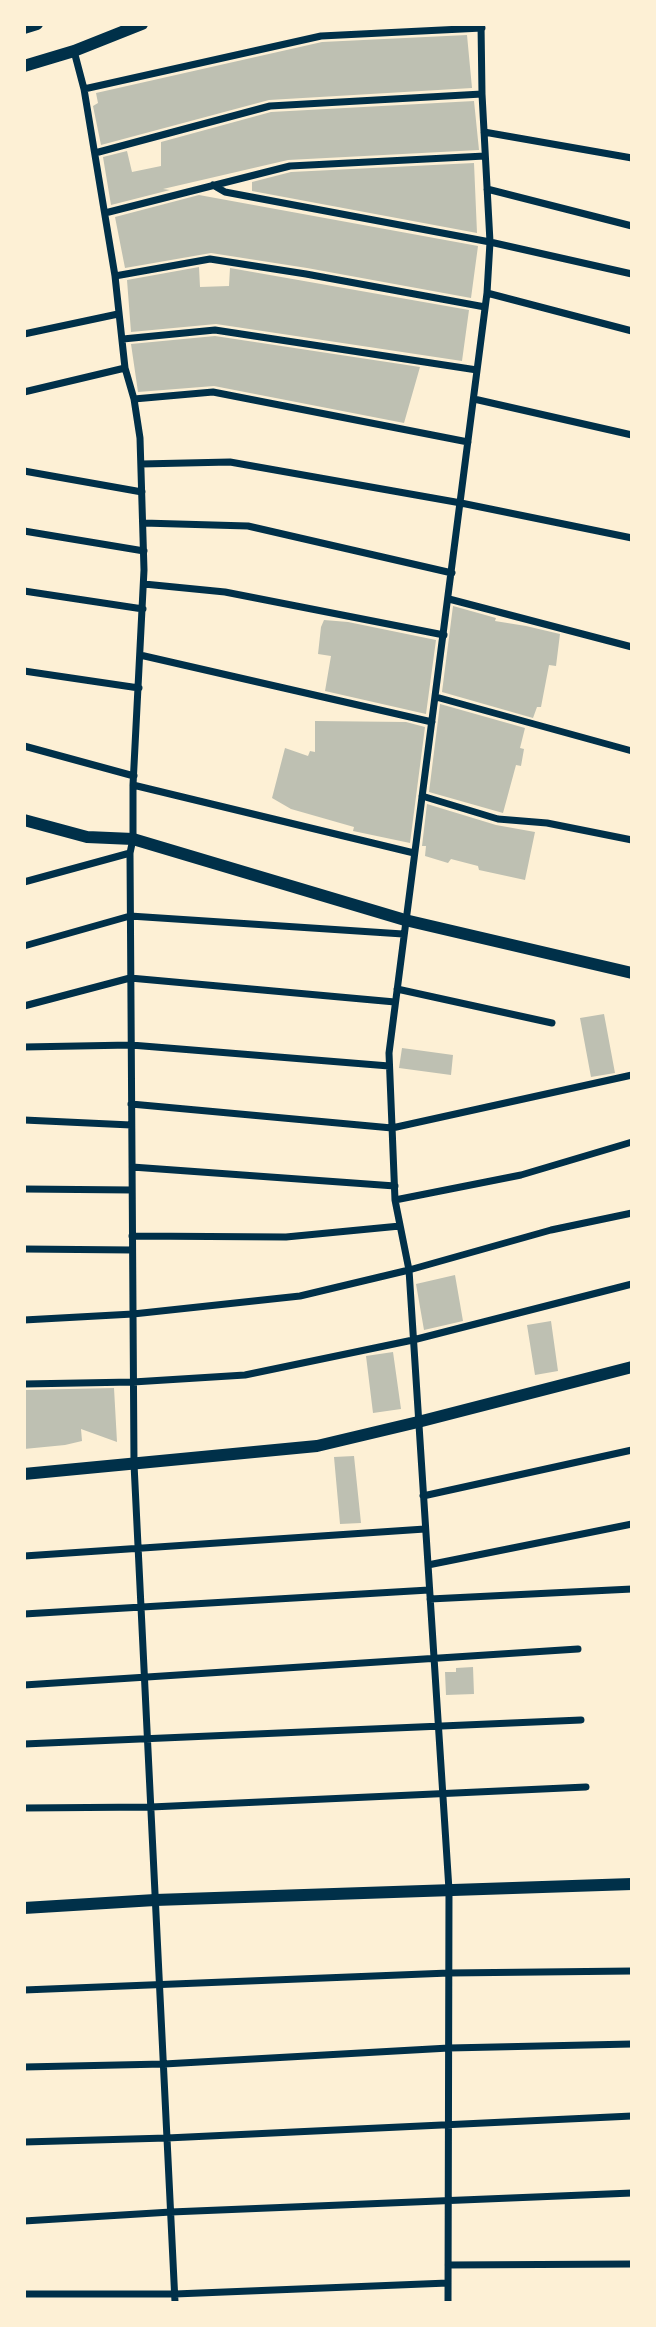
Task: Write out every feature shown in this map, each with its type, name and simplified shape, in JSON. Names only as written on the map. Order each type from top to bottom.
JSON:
[{"type":"street","points":[[24,27],[37,24]]},
{"type":"street","points":[[24,66],[74,51],[142,24]]},
{"type":"street","points":[[85,89],[321,36],[481,26],[481,94],[489,242],[487,293],[389,1054],[395,1200],[409,1270],[449,1890],[448,2302]]},
{"type":"street","points":[[74,51],[85,89],[115,276],[125,369],[141,438],[144,584],[133,839],[130,853],[134,1464],[175,2298]]},
{"type":"street","points":[[95,153],[270,106],[481,94]]},
{"type":"street","points":[[484,132],[632,158]]},
{"type":"street","points":[[105,213],[290,166],[485,156]]},
{"type":"street","points":[[213,185],[225,192],[489,242],[632,274]]},
{"type":"street","points":[[487,190],[632,226]]},
{"type":"street","points":[[115,276],[210,259],[485,307]]},
{"type":"street","points":[[487,293],[632,331]]},
{"type":"street","points":[[24,334],[118,314]]},
{"type":"street","points":[[123,340],[215,330],[477,370]]},
{"type":"street","points":[[24,392],[125,369]]},
{"type":"street","points":[[134,399],[213,392],[468,442]]},
{"type":"street","points":[[474,399],[632,435]]},
{"type":"street","points":[[141,464],[230,463],[461,503],[632,538]]},
{"type":"street","points":[[24,471],[142,492]]},
{"type":"street","points":[[143,523],[248,526],[452,573]]},
{"type":"street","points":[[24,531],[144,551]]},
{"type":"street","points":[[144,584],[225,592],[444,635]]},
{"type":"street","points":[[24,591],[143,609]]},
{"type":"street","points":[[449,599],[632,647]]},
{"type":"street","points":[[140,655],[432,722]]},
{"type":"street","points":[[24,671],[139,688]]},
{"type":"street","points":[[436,697],[632,751]]},
{"type":"street","points":[[24,746],[134,776]]},
{"type":"street","points":[[134,785],[414,853]]},
{"type":"street","points":[[422,796],[498,818],[547,823],[632,840]]},
{"type":"street","points":[[24,820],[87,837],[133,839],[404,927],[632,973]]},
{"type":"street","points":[[24,882],[130,853]]},
{"type":"street","points":[[24,946],[130,916],[404,927]]},
{"type":"street","points":[[24,1006],[130,978],[395,1002]]},
{"type":"street","points":[[397,989],[552,1023]]},
{"type":"street","points":[[24,1047],[131,1045],[390,1066]]},
{"type":"street","points":[[131,1104],[392,1128],[632,1075]]},
{"type":"street","points":[[24,1120],[131,1125]]},
{"type":"street","points":[[395,1200],[521,1175],[632,1142]]},
{"type":"street","points":[[132,1167],[395,1186]]},
{"type":"street","points":[[24,1189],[132,1190]]},
{"type":"street","points":[[24,1320],[133,1314],[300,1296],[409,1270],[551,1230],[632,1213]]},
{"type":"street","points":[[132,1236],[286,1237],[400,1226]]},
{"type":"street","points":[[24,1249],[132,1250]]},
{"type":"street","points":[[24,1384],[134,1382],[245,1375],[413,1340],[632,1284]]},
{"type":"street","points":[[24,1474],[317,1446],[632,1367]]},
{"type":"street","points":[[423,1496],[632,1450]]},
{"type":"street","points":[[428,1565],[632,1524]]},
{"type":"street","points":[[24,1556],[425,1529]]},
{"type":"street","points":[[430,1599],[632,1589]]},
{"type":"street","points":[[24,1614],[429,1590]]},
{"type":"street","points":[[24,1685],[578,1649]]},
{"type":"street","points":[[24,1744],[581,1720]]},
{"type":"street","points":[[24,1808],[151,1807],[586,1787]]},
{"type":"street","points":[[24,1908],[155,1900],[632,1884]]},
{"type":"street","points":[[24,1990],[449,1973],[632,1971]]},
{"type":"street","points":[[24,2067],[164,2064],[449,2048],[632,2044]]},
{"type":"street","points":[[24,2141],[167,2138],[632,2116]]},
{"type":"street","points":[[24,2221],[171,2212],[632,2193]]},
{"type":"street","points":[[448,2265],[632,2264]]},
{"type":"street","points":[[24,2294],[175,2298],[448,2283]]},
{"type":"building","points":[[467,35],[472,88],[269,100],[101,145],[93,106],[98,103],[96,93],[322,42]]},
{"type":"building","points":[[474,101],[479,150],[288,160],[163,189],[170,190],[111,205],[103,157],[127,151],[132,172],[161,166],[161,142],[271,112]]},
{"type":"building","points":[[474,163],[477,233],[252,191],[252,182],[291,172]]},
{"type":"building","points":[[199,195],[478,246],[471,298],[211,253],[125,268],[115,217]]},
{"type":"building","points":[[199,267],[200,287],[229,286],[230,268],[469,310],[462,361],[216,324],[131,332],[127,280]]},
{"type":"building","points":[[215,336],[420,367],[404,423],[214,386],[138,392],[131,344]]},
{"type":"building","points":[[453,606],[496,618],[495,621],[560,634],[556,666],[549,665],[541,707],[537,707],[533,718],[442,692]]},
{"type":"building","points":[[324,620],[348,622],[436,640],[426,714],[325,691],[331,656],[318,654]]},
{"type":"building","points":[[440,704],[525,728],[520,748],[524,749],[521,766],[516,765],[503,813],[429,792]]},
{"type":"building","points":[[315,721],[406,722],[425,727],[410,843],[353,831],[354,827],[291,809],[272,798],[285,748],[308,756],[310,751],[315,752]]},
{"type":"building","points":[[427,804],[496,825],[535,832],[525,880],[479,870],[478,866],[451,859],[448,863],[425,856],[426,846],[422,846]]},
{"type":"building","points":[[604,1014],[615,1073],[591,1077],[580,1018]]},
{"type":"building","points":[[402,1048],[453,1055],[451,1075],[399,1068]]},
{"type":"building","points":[[455,1275],[463,1321],[424,1330],[416,1284]]},
{"type":"building","points":[[551,1321],[558,1371],[535,1375],[527,1325]]},
{"type":"building","points":[[393,1352],[401,1409],[373,1413],[366,1356]]},
{"type":"building","points":[[114,1388],[117,1442],[81,1429],[82,1441],[24,1449],[24,1390]]},
{"type":"building","points":[[354,1456],[361,1523],[340,1524],[334,1457]]},
{"type":"building","points":[[473,1667],[474,1694],[446,1695],[445,1672]]}]
